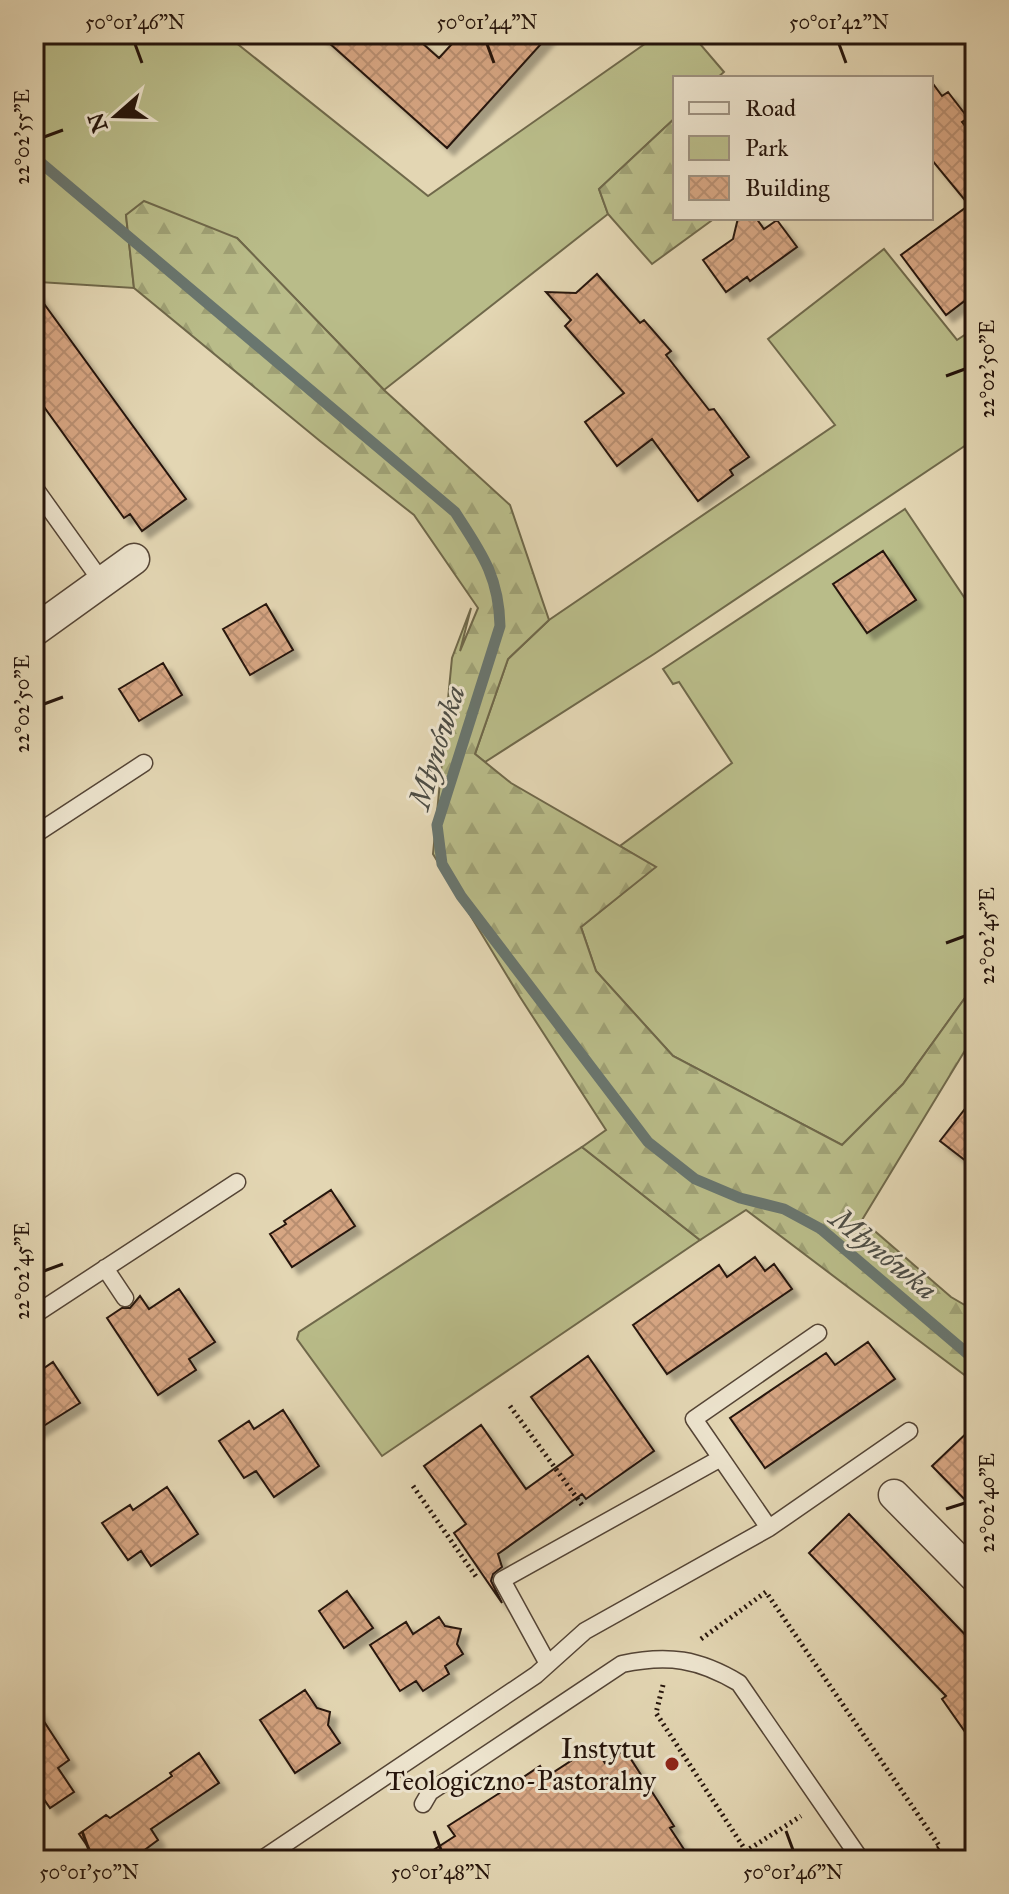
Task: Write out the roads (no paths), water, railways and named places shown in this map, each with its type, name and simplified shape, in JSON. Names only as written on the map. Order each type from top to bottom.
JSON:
[{"type":"street","points":[[34,631],[134,559]]},
{"type":"street","points":[[894,1495],[975,1577]]},
{"type":"lane","points":[[34,487],[102,582]]},
{"type":"lane","points":[[34,835],[144,763]]},
{"type":"lane","points":[[34,1315],[237,1182]]},
{"type":"lane","points":[[105,1268],[125,1298]]},
{"type":"lane","points":[[769,1528],[694,1419],[818,1333]]},
{"type":"lane","points":[[261,1860],[536,1675],[585,1631],[769,1528],[909,1431]]},
{"type":"lane","points":[[548,1664],[502,1580],[721,1458]]},
{"type":"lane","points":[[423,1804],[430,1792],[622,1664],[650,1658],[673,1659],[714,1668],[739,1683],[861,1860]]},
{"type":"waterway","name":"Młynówka","points":[[34,157],[455,512],[473,540],[492,579],[500,626],[437,825],[442,864],[461,896],[648,1142],[695,1179],[740,1198],[784,1209],[821,1229],[975,1360]]},
{"type":"place","name":"Instytut Teologiczno-Pastoralny","points":[[672,1764]]}]
